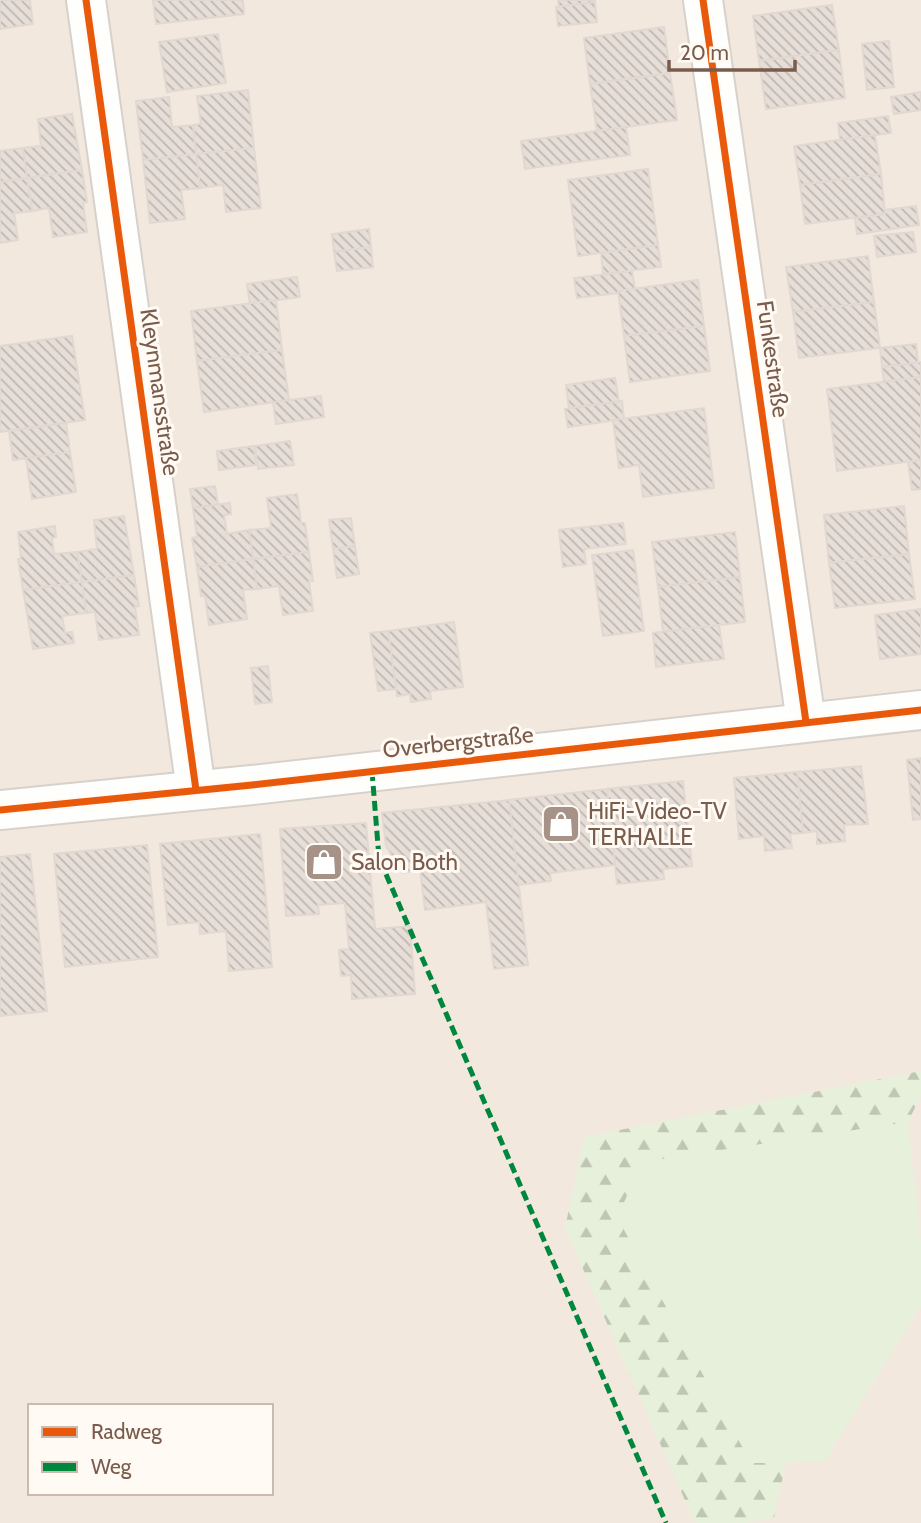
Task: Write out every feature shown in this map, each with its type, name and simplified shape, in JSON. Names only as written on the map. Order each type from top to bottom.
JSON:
[{"type":"street","name":"Kleynmansstraße","points":[[86,0],[196,790]]},
{"type":"street","name":"Funkestraße","points":[[703,0],[806,722]]},
{"type":"street","name":"Overbergstraße","points":[[0,810],[921,710]]},
{"type":"shaded area","points":[[0,0],[921,0],[921,1523],[0,1523]]},
{"type":"green space","points":[[921,1071],[921,1095],[908,1122],[643,1162],[751,1463],[786,1463],[774,1517],[747,1523],[695,1523],[565,1228],[584,1137]]},
{"type":"green space","points":[[908,1122],[921,1243],[921,1306],[824,1462],[751,1463],[617,1217],[643,1162]]},
{"type":"building","points":[[0,0],[30,0],[33,24],[0,29]]},
{"type":"building","points":[[153,0],[243,0],[244,14],[156,24]]},
{"type":"building","points":[[558,0],[595,0],[595,2],[559,7]]},
{"type":"building","points":[[595,2],[597,22],[558,26],[556,7]]},
{"type":"building","points":[[832,5],[839,50],[759,61],[753,16]]},
{"type":"building","points":[[664,27],[670,73],[590,84],[584,38]]},
{"type":"building","points":[[218,34],[226,83],[167,92],[159,42]]},
{"type":"building","points":[[889,41],[894,87],[867,90],[862,44]]},
{"type":"building","points":[[839,50],[845,98],[766,109],[759,61]]},
{"type":"building","points":[[670,73],[677,120],[597,131],[590,84]]},
{"type":"building","points":[[248,90],[254,148],[196,154],[193,125],[201,124],[197,96]]},
{"type":"building","points":[[921,92],[921,110],[894,114],[891,97]]},
{"type":"building","points":[[169,97],[172,127],[193,125],[196,154],[143,160],[136,101]]},
{"type":"building","points":[[72,114],[82,170],[27,178],[23,148],[41,146],[38,119]]},
{"type":"building","points":[[888,116],[891,133],[840,140],[838,123]]},
{"type":"building","points":[[626,127],[630,155],[525,169],[521,141]]},
{"type":"building","points":[[875,135],[881,174],[800,185],[794,146]]},
{"type":"building","points":[[23,148],[27,178],[0,182],[0,151]]},
{"type":"building","points":[[254,148],[261,208],[226,212],[223,185],[200,188],[196,154]]},
{"type":"building","points":[[196,154],[200,188],[181,190],[185,219],[150,223],[143,160]]},
{"type":"building","points":[[648,169],[658,245],[578,256],[568,180]]},
{"type":"building","points":[[82,170],[87,202],[83,203],[87,232],[53,237],[49,208],[32,211],[27,178]]},
{"type":"building","points":[[881,174],[885,214],[805,224],[800,185]]},
{"type":"building","points":[[27,178],[32,211],[14,213],[18,240],[0,243],[0,182]]},
{"type":"building","points":[[916,206],[919,225],[857,234],[855,218]]},
{"type":"building","points":[[369,229],[371,247],[334,252],[332,234]]},
{"type":"building","points":[[913,232],[916,252],[877,257],[874,236]]},
{"type":"building","points":[[658,245],[661,267],[603,274],[601,253]]},
{"type":"building","points":[[371,247],[373,267],[337,271],[334,252]]},
{"type":"building","points":[[868,256],[874,302],[793,312],[786,267]]},
{"type":"building","points":[[632,271],[635,289],[577,298],[574,278]]},
{"type":"building","points":[[297,277],[300,297],[250,304],[247,284]]},
{"type":"building","points":[[698,280],[704,326],[624,336],[618,291]]},
{"type":"building","points":[[276,300],[282,350],[197,361],[191,311]]},
{"type":"building","points":[[874,302],[880,348],[799,358],[793,312]]},
{"type":"building","points":[[704,326],[710,371],[630,382],[624,336]]},
{"type":"building","points":[[72,336],[85,420],[0,432],[0,346]]},
{"type":"building","points":[[916,344],[918,363],[882,367],[880,348]]},
{"type":"building","points":[[282,350],[289,400],[204,412],[197,361]]},
{"type":"building","points":[[921,362],[921,377],[884,382],[882,367]]},
{"type":"building","points":[[921,377],[921,460],[837,471],[827,389]]},
{"type":"building","points":[[615,378],[619,402],[569,408],[566,385]]},
{"type":"building","points":[[321,396],[324,417],[276,424],[273,402]]},
{"type":"building","points":[[622,401],[624,419],[568,427],[565,409]]},
{"type":"building","points":[[704,408],[714,488],[643,497],[639,465],[619,468],[613,420]]},
{"type":"building","points":[[66,423],[70,452],[13,460],[9,431]]},
{"type":"building","points":[[290,441],[294,465],[258,469],[255,446]]},
{"type":"building","points":[[254,446],[256,465],[219,470],[217,451]]},
{"type":"building","points":[[70,452],[76,492],[32,499],[26,458]]},
{"type":"building","points":[[921,460],[921,489],[912,490],[908,462]]},
{"type":"building","points":[[215,486],[218,505],[193,508],[190,489]]},
{"type":"building","points":[[297,494],[309,552],[253,559],[249,530],[271,528],[267,498]]},
{"type":"building","points":[[230,503],[231,514],[224,515],[227,534],[249,530],[253,559],[197,567],[192,538],[197,537],[193,508]]},
{"type":"building","points":[[904,506],[909,554],[829,563],[824,515]]},
{"type":"building","points":[[124,516],[134,575],[82,582],[77,552],[97,549],[94,520]]},
{"type":"building","points":[[351,518],[355,546],[333,549],[329,520]]},
{"type":"building","points":[[623,523],[626,544],[584,549],[586,564],[563,567],[559,530]]},
{"type":"building","points":[[55,526],[56,537],[52,538],[54,554],[77,552],[82,582],[23,590],[18,559],[21,559],[18,532]]},
{"type":"building","points":[[735,532],[740,577],[658,587],[652,542]]},
{"type":"building","points":[[355,546],[359,574],[337,578],[333,549]]},
{"type":"building","points":[[633,550],[644,631],[603,636],[592,555]]},
{"type":"building","points":[[309,552],[313,611],[283,615],[279,586],[257,589],[253,559]]},
{"type":"building","points":[[909,554],[915,599],[835,608],[829,563]]},
{"type":"building","points":[[253,559],[257,589],[243,590],[247,619],[209,625],[197,567]]},
{"type":"building","points":[[134,575],[139,606],[135,607],[139,635],[99,640],[95,612],[86,613],[82,582]]},
{"type":"building","points":[[740,577],[745,622],[663,632],[658,587]]},
{"type":"building","points":[[82,582],[86,613],[62,616],[65,633],[72,632],[74,643],[33,649],[23,590]]},
{"type":"building","points":[[921,609],[921,654],[880,659],[875,615]]},
{"type":"building","points":[[454,622],[463,687],[430,691],[431,699],[411,702],[410,694],[397,696],[388,631]]},
{"type":"building","points":[[719,625],[724,659],[656,667],[653,633]]},
{"type":"building","points":[[388,631],[396,689],[378,691],[370,633]]},
{"type":"building","points":[[268,666],[272,702],[255,704],[251,668]]},
{"type":"building","points":[[921,758],[921,819],[913,820],[907,760]]},
{"type":"building","points":[[861,766],[868,824],[844,825],[845,841],[817,844],[817,831],[803,833],[797,772]]},
{"type":"building","points":[[797,772],[803,833],[790,834],[792,848],[765,851],[764,836],[739,839],[734,778]]},
{"type":"building","points":[[683,781],[692,866],[663,869],[664,879],[617,884],[607,789]]},
{"type":"building","points":[[607,789],[615,865],[550,873],[551,881],[518,885],[509,800]]},
{"type":"building","points":[[509,800],[528,965],[494,969],[486,902],[425,910],[420,870],[402,873],[386,846],[382,813]]},
{"type":"building","points":[[366,823],[375,929],[410,926],[415,994],[352,999],[351,975],[341,976],[339,950],[349,949],[345,903],[318,905],[319,914],[286,916],[280,829]]},
{"type":"building","points":[[260,834],[272,967],[229,971],[226,931],[200,934],[199,922],[168,925],[160,844]]},
{"type":"building","points":[[147,845],[158,957],[65,967],[54,854]]},
{"type":"building","points":[[30,854],[47,1011],[0,1016],[0,857]]},
{"type":"marked path","points":[[372,771],[379,858],[666,1523]]},
{"type":"cycle path","points":[[86,0],[196,790]]},
{"type":"cycle path","points":[[703,0],[806,722]]},
{"type":"cycle path","points":[[0,810],[252,785],[921,710]]},
{"type":"place","name":"HiFi-Video-TV TERHALLE","points":[[561,824]]},
{"type":"place","name":"Salon Both","points":[[324,862]]}]
